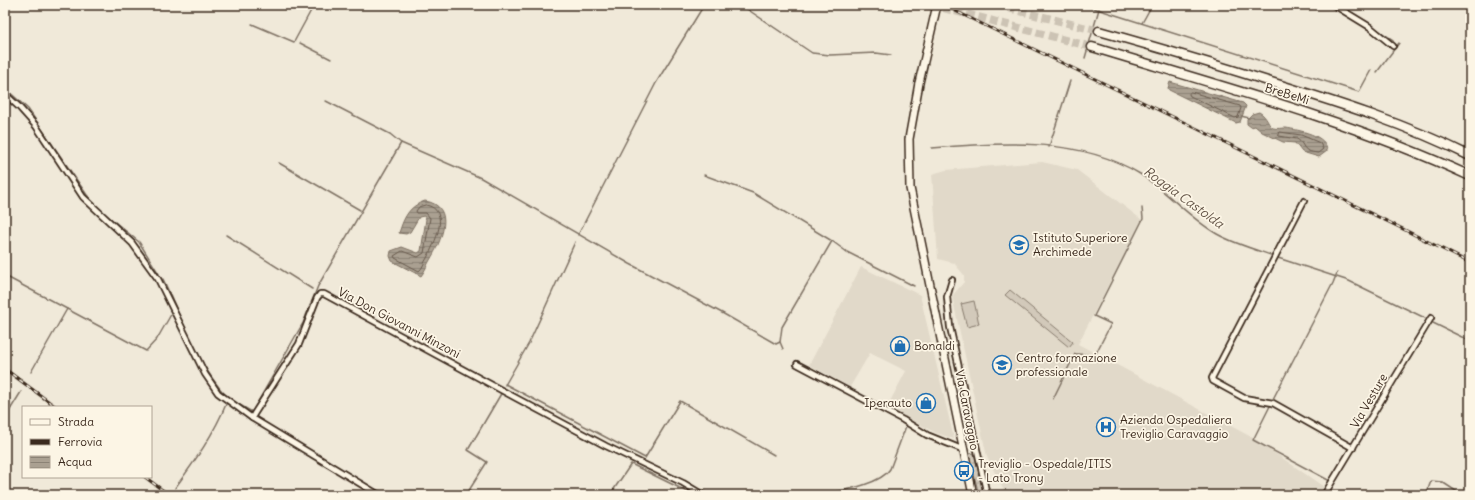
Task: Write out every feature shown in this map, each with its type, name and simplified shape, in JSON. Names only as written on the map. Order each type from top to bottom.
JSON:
[{"type":"highway","name":"BreBeMi","points":[[1099,31],[1166,49],[1363,111],[1436,139],[1470,156]]},
{"type":"highway","name":"BreBeMi","points":[[1092,47],[1356,128],[1428,156],[1470,176]]},
{"type":"main road","name":"Via Caravaggio","points":[[937,5],[909,134],[908,163],[914,212],[974,495]]},
{"type":"street","points":[[1334,5],[1370,27],[1393,46]]},
{"type":"street","points":[[5,94],[36,126],[83,197],[132,243],[158,279],[205,374],[218,393],[252,418],[379,495]]},
{"type":"street","points":[[1304,201],[1212,378],[1213,381],[1244,398],[1273,403],[1354,448]]},
{"type":"street","points":[[952,280],[947,297],[950,327],[987,495]]},
{"type":"street","name":"Via Don Giovanni Minzoni","points":[[252,418],[299,344],[317,298],[320,294],[324,294],[606,446],[683,483],[703,495]]},
{"type":"street","name":"Via Vesture","points":[[1324,495],[1354,448],[1431,318]]},
{"type":"street","points":[[797,364],[903,420],[932,438],[964,450]]},
{"type":"street","points":[[955,446],[962,441]]},
{"type":"shaded area","points":[[1042,162],[1077,170],[1142,220],[1078,344],[1255,439],[1324,487],[1318,495],[1006,495],[987,457],[952,296],[964,282],[964,275],[954,263],[938,259],[932,174],[946,170]]},
{"type":"shaded area","points":[[861,267],[920,295],[954,439],[936,433],[887,407],[906,371],[870,353],[850,387],[809,365]]},
{"type":"shaded area","points":[[1010,290],[1073,342],[1069,347],[1005,295]]},
{"type":"shaded area","points":[[974,301],[979,324],[967,327],[961,304]]},
{"type":"shaded area","points":[[974,453],[984,495],[979,495],[969,454]]},
{"type":"water","points":[[1170,82],[1243,103],[1246,106],[1240,122],[1236,123],[1169,90],[1168,88]]},
{"type":"water","points":[[1259,112],[1273,128],[1298,130],[1318,137],[1323,141],[1327,151],[1319,157],[1302,152],[1295,143],[1283,142],[1262,132],[1255,126],[1251,127],[1247,124],[1247,119],[1252,114]]},
{"type":"water","points":[[425,201],[435,204],[441,210],[444,217],[444,226],[442,235],[434,253],[421,276],[392,261],[390,256],[391,251],[402,247],[418,253],[421,251],[426,219],[424,216],[419,217],[410,232],[406,234],[399,233],[403,222],[411,209],[419,203]]},
{"type":"waterway","points":[[252,24],[294,42],[314,5]]},
{"type":"waterway","points":[[578,235],[656,83],[704,5]]},
{"type":"waterway","points":[[741,5],[812,53],[830,55],[876,53],[891,55]]},
{"type":"waterway","points":[[1084,5],[1359,92],[1371,70]]},
{"type":"waterway","points":[[1142,23],[1152,5]]},
{"type":"waterway","points":[[1339,5],[1393,40]]},
{"type":"waterway","points":[[1085,58],[1099,9]]},
{"type":"waterway","points":[[300,43],[331,59]]},
{"type":"waterway","points":[[1377,72],[1399,43]]},
{"type":"waterway","points":[[1049,147],[1070,81]]},
{"type":"waterway","points":[[5,88],[28,109],[87,195],[97,207],[139,242],[159,274]]},
{"type":"waterway","points":[[326,101],[390,134],[401,143],[481,178],[630,264],[722,313],[776,344],[780,342]]},
{"type":"waterway","points":[[1241,116],[1249,118]]},
{"type":"waterway","points":[[233,401],[252,412],[303,323],[318,286],[401,143]]},
{"type":"waterway","name":"Roggia Castolda","points":[[932,148],[985,144],[1012,144],[1066,148],[1092,153],[1117,162],[1140,174],[1207,228],[1217,234],[1236,243],[1271,255]]},
{"type":"waterway","points":[[279,163],[360,210]]},
{"type":"waterway","points":[[704,175],[753,193],[832,241]]},
{"type":"waterway","points":[[1053,399],[1075,354],[1095,355],[1111,324],[1094,316],[1143,219],[1142,208]]},
{"type":"waterway","points":[[226,235],[312,289]]},
{"type":"waterway","points":[[783,349],[780,342],[782,327],[832,241],[847,252],[914,286]]},
{"type":"waterway","points":[[505,385],[529,343],[575,242]]},
{"type":"waterway","name":"Roggia Castolda","points":[[1278,258],[1349,281],[1425,318]]},
{"type":"waterway","points":[[1273,399],[1337,273]]},
{"type":"waterway","points":[[5,276],[67,309]]},
{"type":"waterway","points":[[163,279],[191,341],[207,371],[228,398]]},
{"type":"waterway","points":[[31,372],[67,309],[146,351],[157,339],[173,311]]},
{"type":"waterway","name":"Roggia Castolda","points":[[1433,323],[1470,341]]},
{"type":"waterway","points":[[505,384],[645,458],[680,401],[774,455]]},
{"type":"waterway","points":[[5,418],[21,392]]},
{"type":"waterway","points":[[466,495],[487,462],[468,450],[502,392]]},
{"type":"waterway","points":[[175,488],[210,436],[227,402]]},
{"type":"waterway","points":[[1270,406],[1253,440],[1330,481],[1321,495]]},
{"type":"waterway","points":[[822,495],[869,483],[885,475],[890,469],[906,426]]},
{"type":"waterway","points":[[610,495],[631,464],[694,495]]},
{"type":"waterway","points":[[1426,495],[1431,481],[1442,482],[1462,495]]},
{"type":"waterway","points":[[708,494],[712,495]]},
{"type":"tunnel","points":[[932,5],[1092,47]]},
{"type":"tunnel","points":[[996,5],[1099,31]]},
{"type":"railway","points":[[943,5],[1470,263]]},
{"type":"railway","points":[[5,369],[55,406]]},
{"type":"railway","points":[[146,478],[169,495]]},
{"type":"place","name":"Istituto Superiore Archimede","points":[[1019,245]]},
{"type":"place","name":"Bonaldi","points":[[900,346]]},
{"type":"place","name":"Centro formazione professionale","points":[[1002,365]]},
{"type":"place","name":"Iperauto","points":[[926,403]]},
{"type":"place","name":"Azienda Ospedaliera Treviglio Caravaggio","points":[[1106,427]]},
{"type":"place","name":"Treviglio - Ospedale/ITIS - Lato Trony","points":[[964,471]]}]
